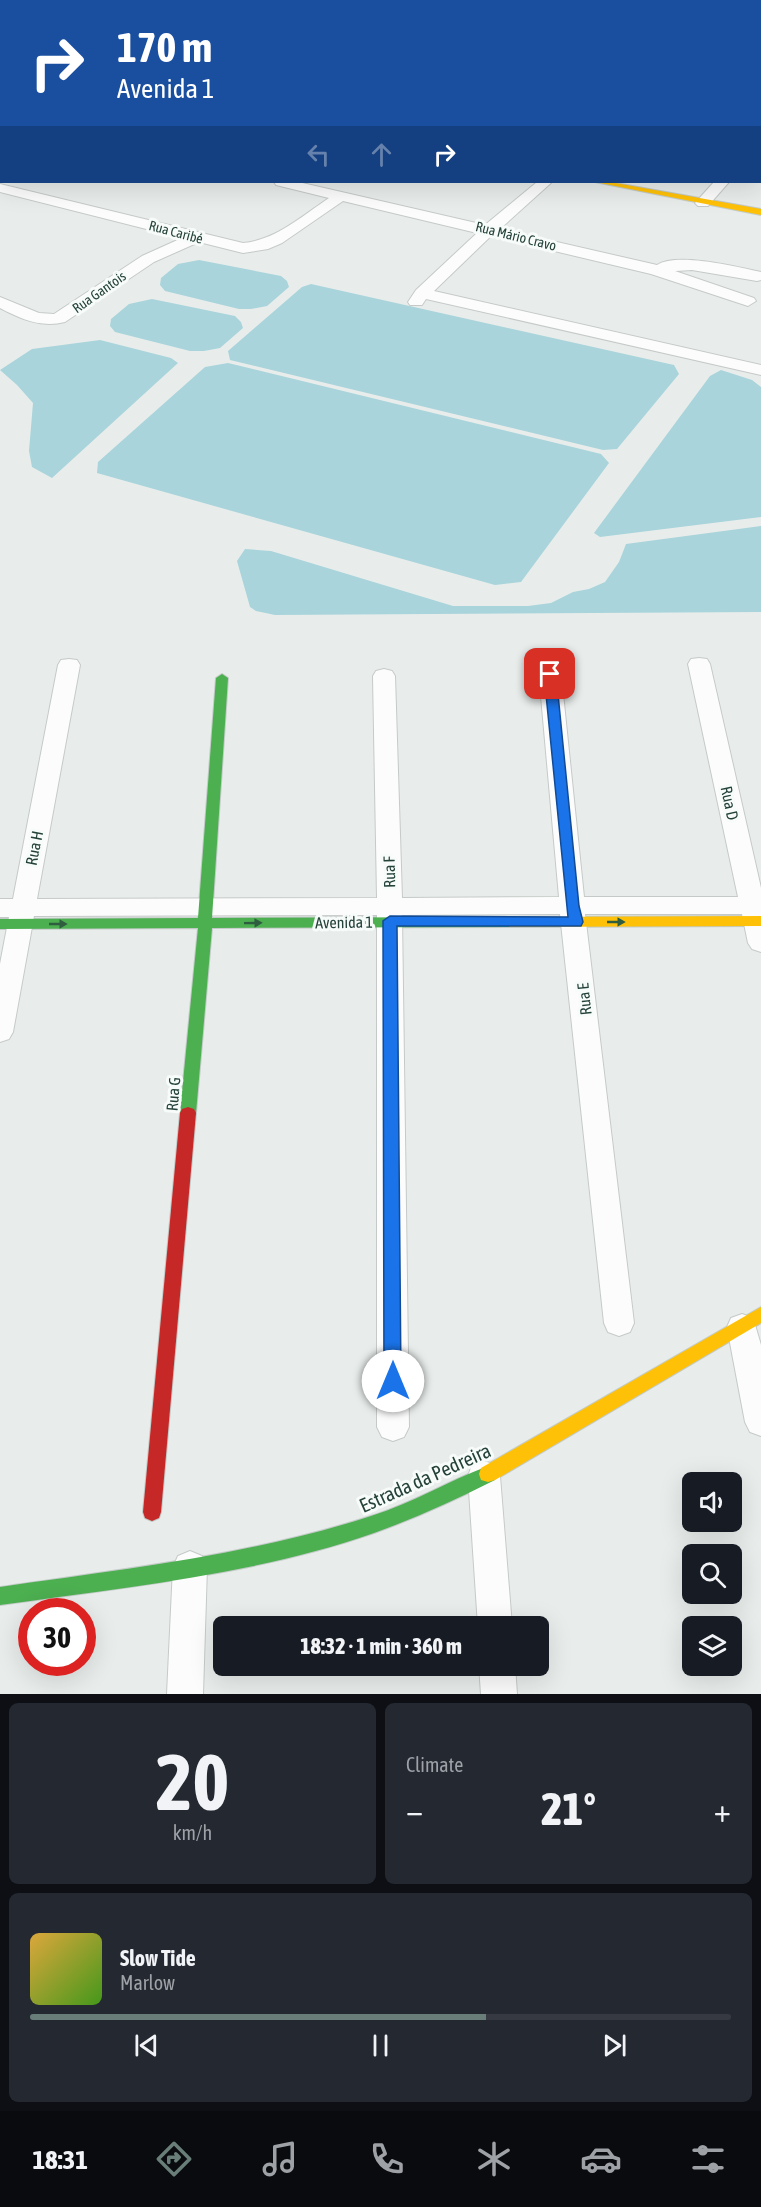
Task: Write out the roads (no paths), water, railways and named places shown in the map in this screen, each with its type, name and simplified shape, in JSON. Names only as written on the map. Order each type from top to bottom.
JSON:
[{"type":"street","name":"Rua Mário Cravo","points":[[285,183],[490,229],[656,270],[748,301]]},
{"type":"street","points":[[544,183],[490,229],[418,299],[761,370]]},
{"type":"street","points":[[604,183],[703,204],[761,212]]},
{"type":"street","points":[[703,204],[721,183]]},
{"type":"street","name":"Rua Caribé","points":[[0,188],[243,248],[262,246],[276,240],[341,196]]},
{"type":"street","name":"Rua Gantois","points":[[0,302],[32,317],[49,321],[59,318],[139,264],[196,237]]},
{"type":"street","points":[[656,270],[669,265],[692,265],[757,276]]},
{"type":"street","name":"Rua D","points":[[699,664],[758,919]]},
{"type":"street","name":"Rua H","points":[[0,1032],[11,916],[69,665]]},
{"type":"street","name":"Rua E","points":[[550,674],[619,1323]]},
{"type":"street","name":"Rua F","points":[[384,676],[390,914],[393,1427]]},
{"type":"street","name":"Rua G","points":[[152,1512],[205,916],[222,678]]},
{"type":"street","name":"Avenida 1","points":[[11,916],[574,914],[758,919]]},
{"type":"street","points":[[751,1321],[761,1422]]},
{"type":"street","name":"Estrada da Pedreira","points":[[0,1596],[190,1567],[315,1542],[394,1518],[484,1476],[751,1321]]},
{"type":"street","points":[[484,1476],[494,1616]]},
{"type":"street","points":[[185,1694],[190,1567]]},
{"type":"street","points":[[498,1676],[499,1694]]},
{"type":"water","points":[[199,260],[281,276],[287,281],[289,287],[267,306],[239,309],[165,291],[160,285],[161,278],[178,264]]},
{"type":"water","points":[[311,284],[674,365],[679,374],[617,449],[603,450],[230,360],[228,351],[302,287]]},
{"type":"water","points":[[152,299],[235,316],[243,328],[220,348],[190,351],[115,332],[110,326],[111,319],[129,304]]},
{"type":"water","points":[[100,340],[171,358],[178,363],[52,478],[32,467],[29,451],[33,403],[0,370],[32,349]]},
{"type":"water","points":[[228,363],[601,454],[609,463],[521,582],[495,585],[97,473],[98,462],[205,367]]},
{"type":"water","points":[[721,370],[752,380],[761,387],[761,517],[600,537],[594,533],[710,376]]},
{"type":"water","points":[[761,526],[761,612],[275,615],[256,611],[250,607],[237,561],[245,549],[271,551],[453,606],[528,606],[551,603],[573,592],[589,589],[605,582],[619,562],[626,544]]}]
